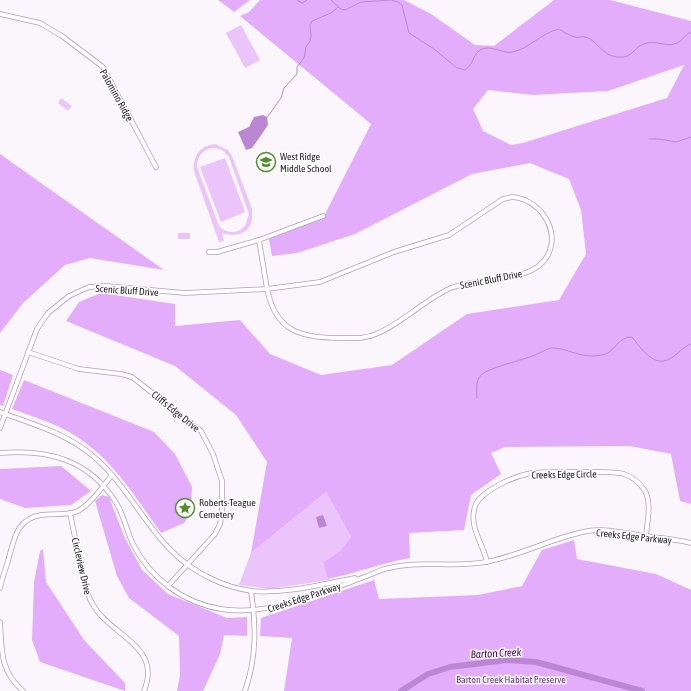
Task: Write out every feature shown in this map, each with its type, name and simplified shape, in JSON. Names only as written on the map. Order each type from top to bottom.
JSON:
[{"type":"street","name":"Palomino Ridge","points":[[0,14],[40,23],[62,36],[105,70],[156,167]]},
{"type":"street","name":"Scenic Bluff Drive","points":[[0,428],[2,413],[37,329],[48,313],[69,296],[89,287],[106,286],[185,293],[266,289],[320,282],[394,252],[449,235],[503,199],[519,198],[533,203],[543,213],[550,228],[551,236],[548,253],[542,263],[534,269],[526,273],[450,288],[383,331],[365,338],[310,337],[296,332],[284,325],[275,314],[269,302],[266,289],[259,240]]},
{"type":"street","points":[[209,252],[217,252],[259,240],[322,216]]},
{"type":"street","name":"Cliffs Edge Drive","points":[[28,352],[79,369],[121,374],[132,377],[201,431],[206,439],[220,470],[222,480],[222,511],[220,524],[216,534],[168,586]]},
{"type":"street","name":"Creeks Edge Parkway","points":[[2,413],[65,436],[92,455],[112,475],[164,545],[187,566],[200,574],[230,586],[251,590],[287,589],[367,576]]},
{"type":"street","name":"Creeks Edge Parkway","points":[[0,453],[30,452],[55,456],[82,467],[103,486],[121,512],[133,543],[153,572],[168,586],[180,594],[205,605],[235,611],[254,611],[281,605],[388,568],[401,566],[487,562],[584,532],[611,531],[691,543]]},
{"type":"street","name":"Creeks Edge Circle","points":[[487,562],[473,523],[476,505],[481,497],[490,490],[530,473],[616,473],[630,476],[646,492],[648,507],[646,536]]},
{"type":"street","points":[[0,588],[16,532],[23,522],[32,517],[42,515],[70,514],[85,506],[112,475]]},
{"type":"street","name":"Circleview Drive","points":[[70,514],[88,596],[100,616],[131,642],[144,657],[148,672],[144,691]]},
{"type":"street","points":[[245,691],[253,670],[255,645],[254,611],[251,590]]},
{"type":"street","points":[[0,622],[3,663],[7,673],[23,691]]},
{"type":"shaded area","points":[[241,25],[260,60],[245,68],[226,33]]},
{"type":"shaded area","points":[[61,98],[72,106],[68,111],[58,103]]},
{"type":"shaded area","points":[[263,115],[267,117],[268,125],[252,148],[246,150],[238,132],[249,127],[254,117]]},
{"type":"shaded area","points":[[215,144],[228,150],[232,156],[252,209],[251,222],[245,231],[241,234],[235,235],[222,233],[224,241],[219,242],[194,171],[196,156],[201,149]],"holes":[[[212,148],[222,150],[229,157],[249,214],[245,226],[235,232],[229,232],[219,226],[197,167],[198,159],[205,150]]]},
{"type":"shaded area","points":[[225,158],[245,212],[221,222],[200,167]]},
{"type":"shaded area","points":[[178,233],[190,233],[190,239],[178,239]]},
{"type":"shaded area","points":[[326,492],[351,537],[340,551],[323,562],[329,580],[270,589],[239,585],[251,553]]},
{"type":"shaded area","points":[[323,515],[327,526],[319,528],[316,517]]},
{"type":"green space","points":[[218,0],[250,0],[234,12]]},
{"type":"green space","points":[[260,0],[404,0],[431,14],[475,45],[494,46],[554,0],[610,0],[691,21],[691,504],[680,501],[671,454],[630,446],[505,447],[491,453],[501,474],[471,495],[464,530],[409,533],[410,558],[328,579],[323,562],[340,551],[351,537],[326,492],[251,553],[267,462],[236,415],[175,366],[66,321],[79,302],[101,293],[175,304],[175,326],[240,320],[270,354],[321,375],[392,365],[467,314],[559,300],[586,254],[581,210],[569,179],[530,163],[472,174],[355,234],[297,253],[272,256],[269,239],[323,218],[371,124],[240,16],[249,12]],"holes":[[[684,65],[667,98],[523,143],[511,145],[483,131],[473,109],[488,90],[533,95],[608,91]]]},
{"type":"green space","points":[[0,154],[164,270],[90,258],[65,265],[23,303],[0,333]]},
{"type":"green space","points":[[0,370],[13,375],[3,406],[0,405]]},
{"type":"green space","points":[[24,380],[154,432],[175,454],[192,487],[191,513],[184,523],[161,533],[131,490],[109,464],[84,441],[56,425],[12,409]]},
{"type":"green space","points":[[61,466],[91,491],[71,505],[25,508],[0,499],[0,469]]},
{"type":"green space","points":[[102,495],[109,497],[124,536],[142,570],[168,594],[227,618],[247,617],[247,636],[224,635],[220,654],[203,691],[177,691],[180,675],[179,636],[129,598],[117,576],[95,501]]},
{"type":"green space","name":"Barton Creek Habitat Preserve","points":[[574,540],[577,559],[656,574],[691,590],[691,691],[284,691],[292,638],[260,636],[261,618],[374,580],[379,599],[478,595],[522,586],[542,550]]},
{"type":"green space","points":[[43,549],[46,582],[84,640],[125,683],[125,691],[40,662],[32,640],[34,582],[40,551]]},
{"type":"waterway","points":[[297,0],[302,3],[307,0]]},
{"type":"waterway","points":[[331,0],[341,9],[345,10],[361,2],[391,0],[398,2],[402,5],[409,33],[434,49],[457,68],[465,70],[468,68],[475,55],[483,49],[491,48],[504,52],[512,52],[524,48],[546,34],[559,29],[573,36],[590,39],[605,52],[616,57],[627,56],[643,44],[651,42],[670,45],[679,42],[691,32]]},
{"type":"waterway","points":[[266,119],[281,98],[284,88],[297,74],[297,67],[304,58],[306,47],[310,41],[310,25],[312,21],[331,13],[338,7]]},
{"type":"waterway","points":[[649,139],[676,142],[691,137]]},
{"type":"waterway","points":[[477,398],[478,380],[485,372],[535,355],[550,348],[595,356],[606,354],[623,339],[632,337],[648,356],[659,361],[665,361],[691,344]]},
{"type":"waterway","name":"Barton Creek","points":[[401,691],[428,674],[450,667],[507,660],[536,662],[642,691]]},
{"type":"place","name":"West Ridge Middle School","points":[[266,162]]},
{"type":"place","name":"Roberts-Teague Cemetery","points":[[185,508]]}]
